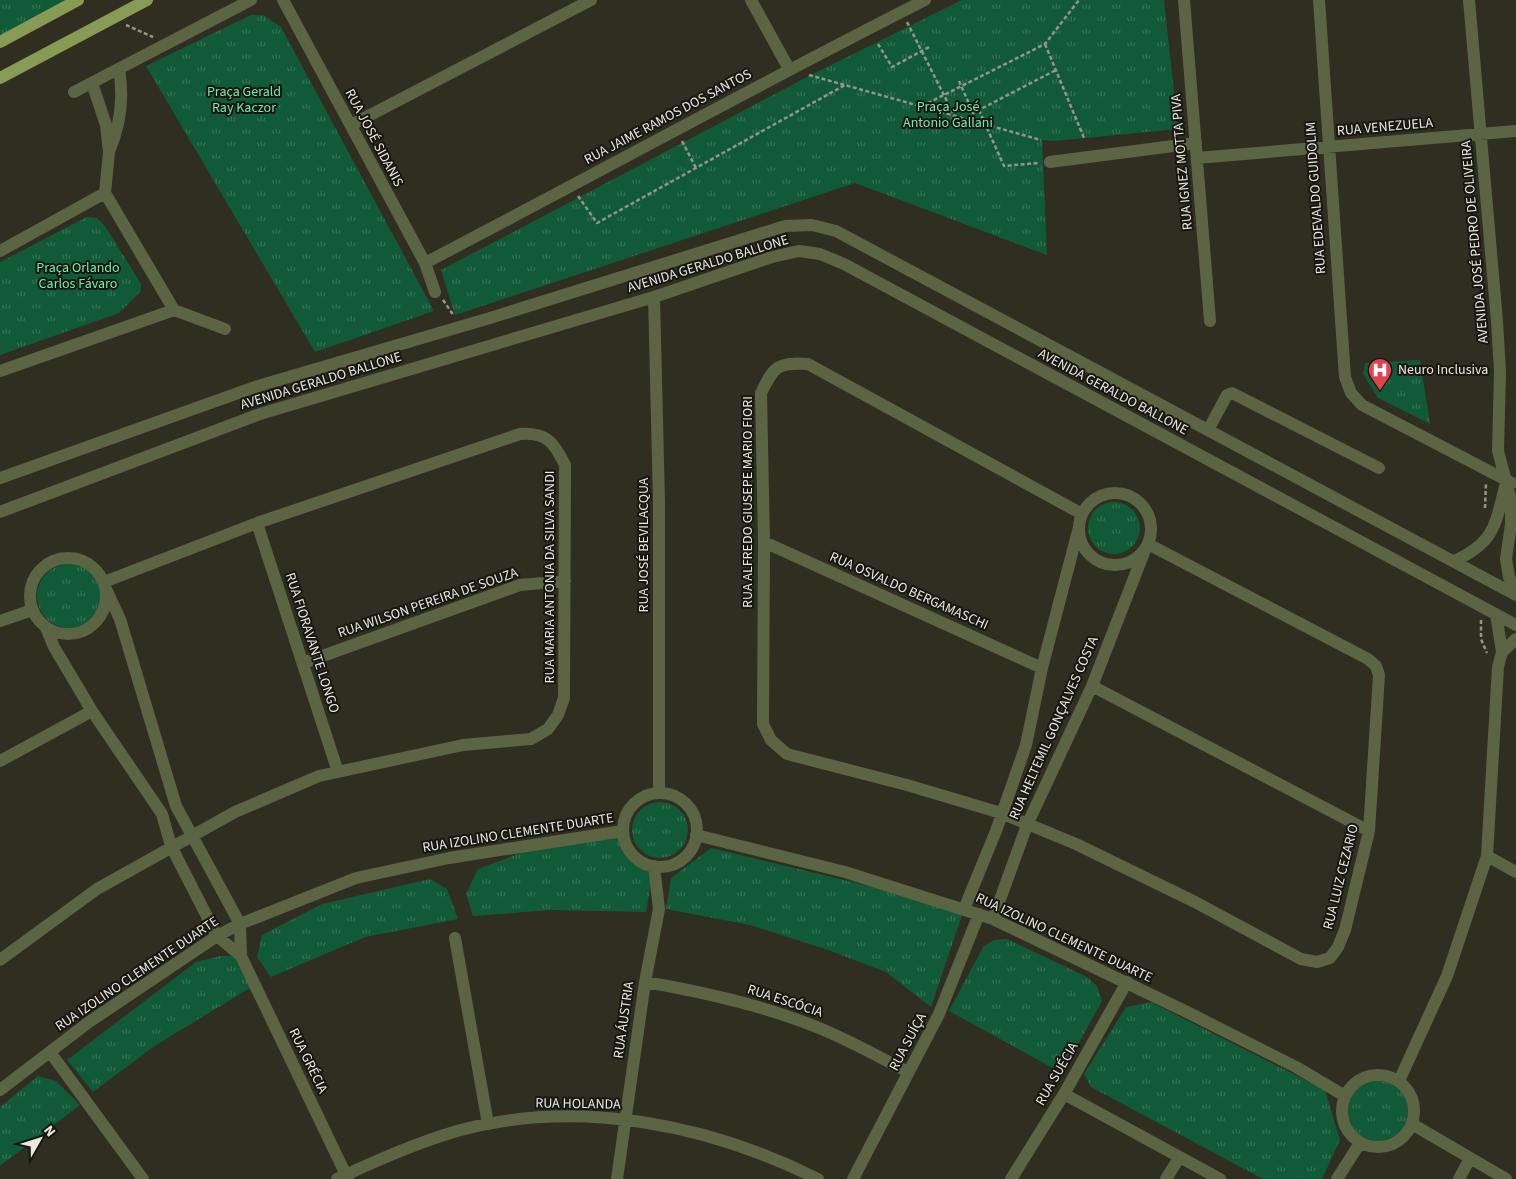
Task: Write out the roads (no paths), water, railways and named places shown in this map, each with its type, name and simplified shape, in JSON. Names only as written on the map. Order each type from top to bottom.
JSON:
[{"type":"main road","points":[[0,42],[78,0]]},
{"type":"main road","points":[[0,78],[147,0]]},
{"type":"street","points":[[74,92],[251,0]]},
{"type":"street","name":"RUA JOSÉ SIDANIS","points":[[283,0],[425,262],[435,292]]},
{"type":"street","points":[[350,125],[591,0]]},
{"type":"street","points":[[751,0],[789,69]]},
{"type":"street","name":"RUA JAIME RAMOS DOS SANTOS","points":[[425,262],[676,131],[789,69],[925,0]]},
{"type":"street","name":"RUA IGNEZ MOTTA PIVA","points":[[1184,0],[1210,321]]},
{"type":"street","name":"RUA EDEVALDO GUIDOLIM","points":[[1319,0],[1327,147],[1345,377],[1351,393],[1362,405],[1376,414],[1511,483]]},
{"type":"street","name":"AVENIDA JOSÉ PEDRO DE OLIVEIRA","points":[[1469,0],[1500,371],[1498,451],[1511,483],[1512,512],[1506,548],[1507,568],[1516,594]]},
{"type":"street","points":[[109,152],[118,131],[121,88],[119,69]]},
{"type":"street","points":[[92,83],[106,126],[109,152],[105,193],[174,310],[225,329]]},
{"type":"street","name":"RUA VENEZUELA","points":[[1197,158],[1516,131]]},
{"type":"street","points":[[1050,162],[1196,144]]},
{"type":"street","points":[[0,252],[105,193]]},
{"type":"street","name":"AVENIDA GERALDO BALLONE","points":[[0,478],[258,386],[459,327],[785,226],[812,225],[836,231],[1516,594]]},
{"type":"street","name":"AVENIDA GERALDO BALLONE","points":[[0,512],[260,414],[654,297],[772,257],[799,252],[820,254],[844,264],[1516,625]]},
{"type":"street","name":"RUA JOSÉ BEVILACQUA","points":[[654,297],[659,502],[660,792]]},
{"type":"street","points":[[0,371],[174,310]]},
{"type":"street","name":"RUA ALFREDO GIUSEPE MARIO FIORI","points":[[1001,813],[907,785],[787,754],[771,740],[762,724],[764,542],[762,392],[770,374],[787,362],[808,364],[1080,520]]},
{"type":"street","points":[[1208,430],[1227,395],[1232,393],[1379,468]]},
{"type":"street","name":"RUA MARIA ANTONIA DA SILVA SANDI","points":[[0,960],[97,889],[171,846],[260,801],[319,776],[463,745],[531,738],[548,729],[558,715],[564,698],[566,465],[558,450],[547,439],[534,433],[520,434],[256,523],[105,585]]},
{"type":"street","points":[[1454,561],[1483,544],[1494,530],[1511,483]]},
{"type":"street","points":[[1111,493],[1124,494],[1135,499],[1144,508],[1150,519],[1151,532],[1147,547],[1137,558],[1127,564],[1115,566],[1103,564],[1093,558],[1085,549],[1080,538],[1080,520],[1089,504],[1099,496],[1111,493]]},
{"type":"street","name":"RUA HELTEMIL GONÇALVES COSTA","points":[[964,909],[1026,745],[1042,668],[1080,520]]},
{"type":"street","name":"RUA FIORAVANTE LONGO","points":[[256,523],[338,772]]},
{"type":"street","points":[[1506,548],[1516,529]]},
{"type":"street","name":"RUA OSVALDO BERGAMASCHI","points":[[764,542],[1042,668]]},
{"type":"street","name":"RUA HELTEMIL GONÇALVES COSTA","points":[[993,919],[1027,825],[1092,686],[1147,547]]},
{"type":"street","name":"RUA LUIZ CEZARIO","points":[[1001,813],[1076,844],[1195,902],[1301,959],[1317,962],[1330,958],[1342,938],[1369,831],[1379,675],[1376,666],[1368,660],[1147,547]]},
{"type":"street","points":[[217,936],[171,846],[162,814],[92,711],[54,646],[46,628],[32,610],[30,598],[34,581],[44,566],[54,560],[78,559],[89,564],[98,572],[105,585],[120,619],[176,806],[240,924]]},
{"type":"street","name":"RUA WILSON PEREIRA DE SOUZA","points":[[303,663],[520,584],[565,581]]},
{"type":"street","points":[[46,628],[60,634],[76,634],[90,629],[104,611],[106,604],[105,585]]},
{"type":"street","points":[[0,621],[32,610]]},
{"type":"street","points":[[1399,1081],[1447,976],[1487,856],[1498,667],[1502,652],[1496,614]]},
{"type":"street","points":[[1502,652],[1516,639]]},
{"type":"street","points":[[1092,686],[1369,831]]},
{"type":"street","points":[[0,761],[92,711]]},
{"type":"street","points":[[660,792],[672,795],[683,801],[691,810],[696,822],[696,835],[693,846],[682,859],[666,866],[654,866],[643,863],[634,856],[627,847],[623,831],[627,812],[633,804],[641,798],[660,792]]},
{"type":"street","name":"RUA IZOLINO CLEMENTE DUARTE","points":[[0,1090],[89,1022],[217,936],[240,924],[356,878],[449,858],[623,831]]},
{"type":"street","name":"RUA IZOLINO CLEMENTE DUARTE","points":[[696,835],[845,872],[993,919],[1127,982],[1296,1067],[1345,1096]]},
{"type":"street","points":[[1487,856],[1516,872]]},
{"type":"street","name":"RUA ÁUSTRIA","points":[[617,1179],[645,982],[659,909],[654,866]]},
{"type":"street","name":"RUA SUÍÇA","points":[[854,1179],[939,1014],[979,914]]},
{"type":"street","name":"RUA GRÉCIA","points":[[240,924],[241,956],[344,1178]]},
{"type":"street","name":"RUA GRÉCIA","points":[[217,936],[241,956]]},
{"type":"street","points":[[455,938],[488,1124]]},
{"type":"street","name":"RUA ESCÓCIA","points":[[645,982],[696,991],[763,1008],[820,1028],[908,1072]]},
{"type":"street","name":"RUA SUÉCIA","points":[[1012,1179],[1064,1094],[1127,982]]},
{"type":"street","points":[[50,1052],[143,1179]]},
{"type":"street","points":[[1368,1076],[1389,1076],[1399,1081],[1407,1089],[1413,1100],[1412,1124],[1400,1141],[1390,1145],[1370,1147],[1360,1142],[1345,1127],[1342,1117],[1345,1096],[1355,1083],[1368,1076]]},
{"type":"street","points":[[1064,1094],[1220,1179]]},
{"type":"street","name":"RUA HOLANDA","points":[[344,1178],[456,1132],[488,1124],[536,1118],[626,1120],[680,1128],[727,1141],[818,1179]]},
{"type":"street","points":[[1412,1124],[1506,1179]]},
{"type":"street","points":[[1336,1179],[1360,1142]]},
{"type":"street","points":[[1166,1179],[1179,1158]]},
{"type":"street","points":[[1459,1179],[1470,1158]]},
{"type":"place","name":"Neuro Inclusiva","points":[[1380,391]]},
{"type":"park label","name":"Praça Gerald Ray Kaczor","points":[[244,100]]},
{"type":"park label","name":"Praça José Antonio Gallani","points":[[948,116]]},
{"type":"park label","name":"Praça Orlando Carlos Fávaro","points":[[78,276]]}]
